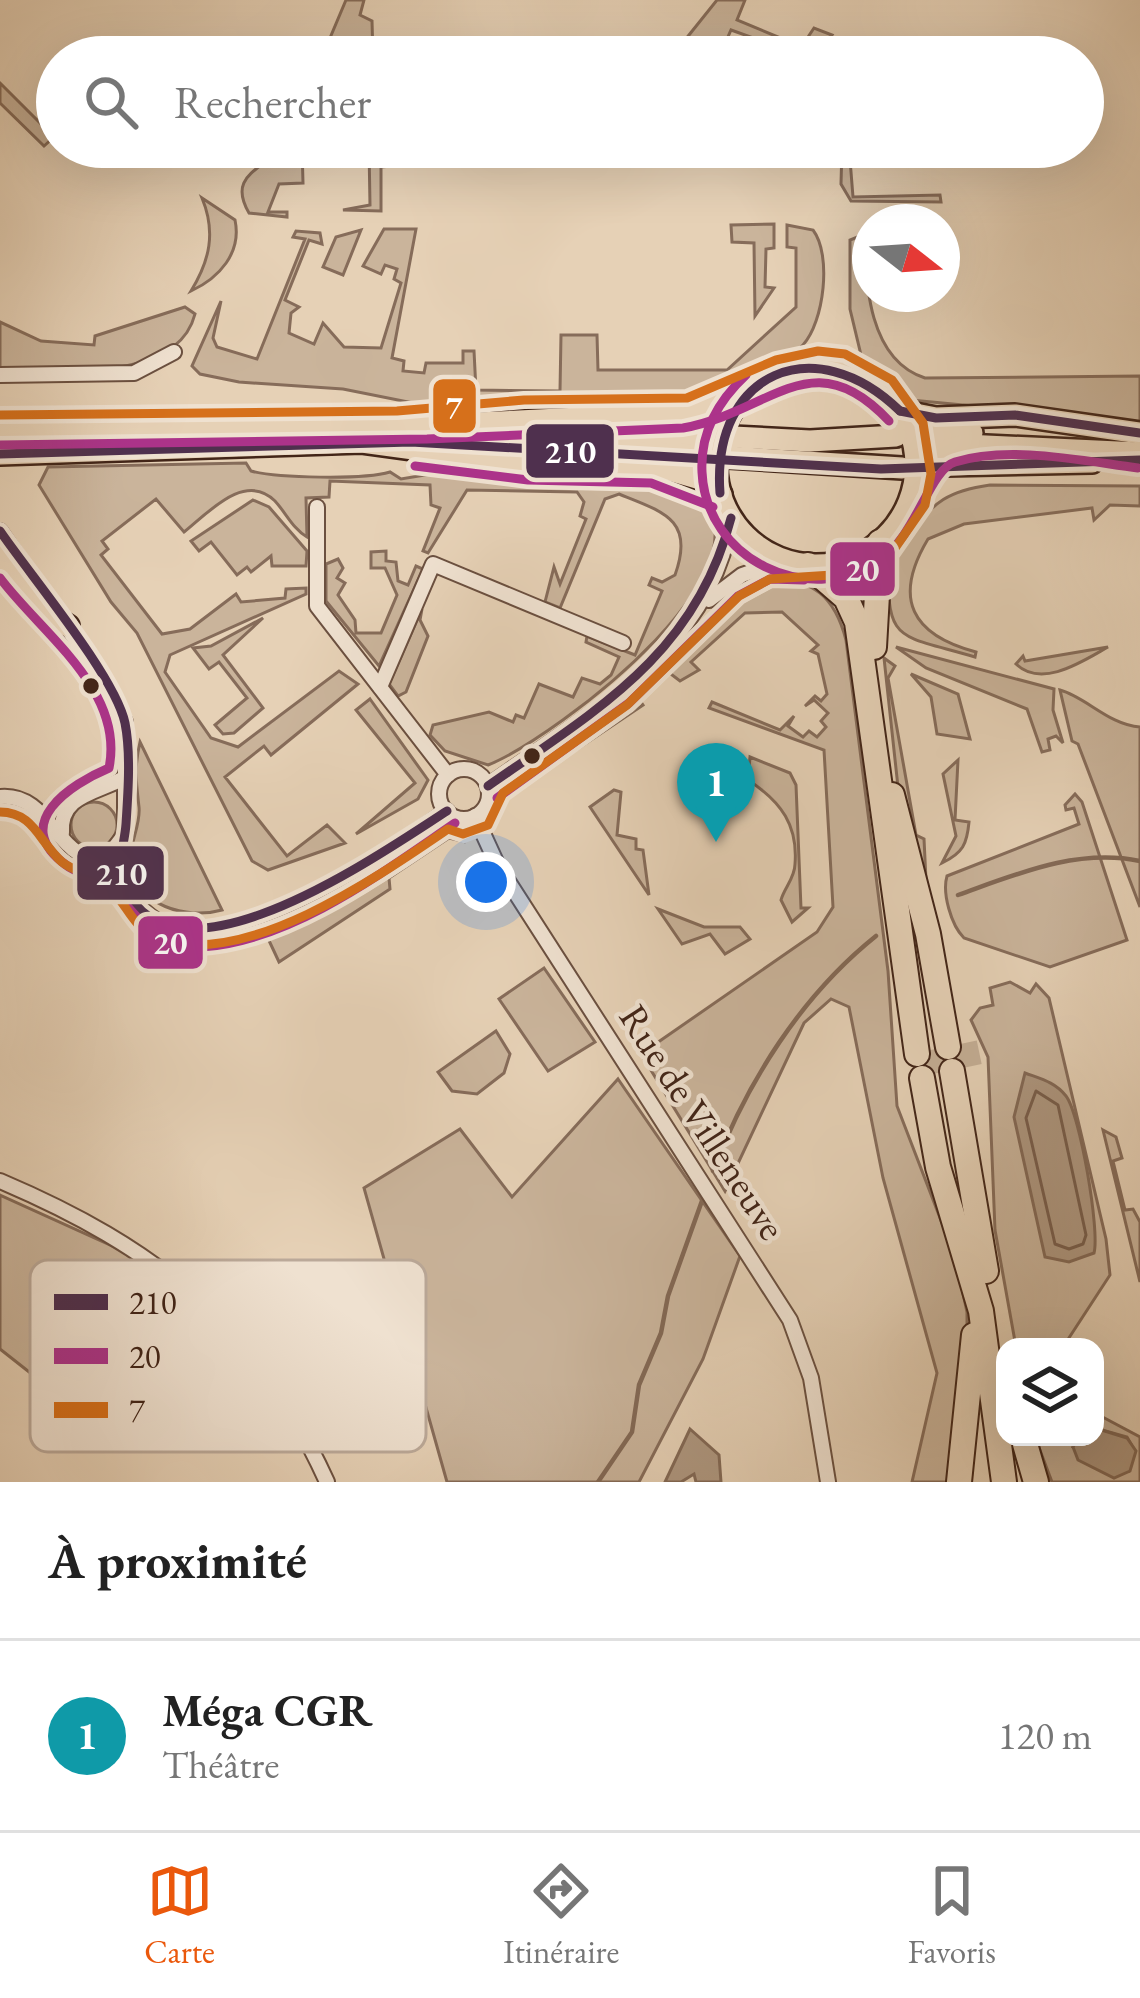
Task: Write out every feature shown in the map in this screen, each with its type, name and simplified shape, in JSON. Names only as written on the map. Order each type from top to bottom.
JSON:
[{"type":"highway","points":[[880,542],[872,598],[874,667],[886,760],[943,1018],[943,1060],[927,1107]]},
{"type":"highway","points":[[796,562],[846,598],[857,622],[912,1024],[906,1056],[911,1081],[927,1107],[982,1296],[996,1368]]},
{"type":"highway","points":[[912,1024],[943,1060],[957,1100],[1008,1482]]},
{"type":"highway","points":[[982,1296],[1000,1338]]},
{"type":"highway","points":[[959,1482],[982,1296]]},
{"type":"highway","points":[[1007,1446],[1008,1482]]},
{"type":"highway","points":[[1026,1446],[1036,1482]]},
{"type":"main road","points":[[0,430],[457,424],[681,413],[740,400],[776,374],[826,366],[874,384],[900,411],[914,445],[904,513],[880,542],[846,560],[796,562],[754,543],[731,518],[721,494],[719,442],[740,400]]},
{"type":"main road","points":[[900,411],[936,418],[1016,416],[1140,437]]},
{"type":"main road","points":[[0,454],[362,442],[699,445],[457,424]]},
{"type":"main road","points":[[928,434],[1140,437]]},
{"type":"main road","points":[[896,436],[731,447],[908,476],[937,453],[964,445],[1140,456]]},
{"type":"main road","points":[[362,442],[530,465],[658,467],[700,479],[721,494]]},
{"type":"main road","points":[[946,466],[1140,456]]},
{"type":"main road","points":[[0,554],[44,611],[68,626]]},
{"type":"street","points":[[0,375],[134,373],[173,352]]},
{"type":"street","points":[[317,507],[317,606],[448,775]]},
{"type":"street","points":[[705,603],[724,559],[731,518]]},
{"type":"street","points":[[0,531],[68,626],[125,722],[128,750],[122,778],[120,876]]},
{"type":"street","points":[[488,785],[602,706],[705,603],[742,575],[796,562]]},
{"type":"street","points":[[380,687],[433,564],[623,644]]},
{"type":"street","points":[[448,775],[470,770],[488,785]]},
{"type":"street","points":[[448,775],[440,795],[447,812],[458,818],[475,816],[488,802],[488,785]]},
{"type":"street","points":[[0,797],[38,806],[94,794],[122,778]]},
{"type":"street","points":[[94,794],[112,799],[124,814]]},
{"type":"street","points":[[62,834],[62,817],[73,800]]},
{"type":"street","points":[[38,806],[74,852],[120,876],[134,900],[158,922],[186,931],[215,931],[353,871],[447,812]]},
{"type":"street","name":"Rue de Villeneuve","points":[[475,816],[497,864],[790,1320],[811,1378],[828,1482]]},
{"type":"street","points":[[95,859],[122,843]]},
{"type":"street","points":[[0,1181],[68,1210],[155,1260]]},
{"type":"street","points":[[308,1452],[326,1482]]},
{"type":"shaded area","points":[[346,0],[364,0],[360,15],[372,21],[372,36],[331,36]]},
{"type":"shaded area","points":[[717,0],[745,0],[737,20],[776,36],[748,36],[731,30],[728,36],[688,36]]},
{"type":"shaded area","points":[[814,28],[831,36],[809,36]]},
{"type":"shaded area","points":[[0,83],[36,119],[36,138],[0,103]]},
{"type":"shaded area","points":[[258,168],[303,168],[303,183],[279,184],[268,212],[287,212],[287,217],[249,213],[242,190]]},
{"type":"shaded area","points":[[369,168],[381,168],[381,211],[343,210],[370,205]]},
{"type":"shaded area","points":[[841,168],[851,168],[853,197],[940,195],[941,202],[851,201],[841,184]]},
{"type":"shaded area","points":[[202,198],[235,220],[235,243],[219,272],[191,291],[209,246]]},
{"type":"shaded area","points":[[774,224],[774,248],[766,249],[765,287],[774,288],[755,316],[754,243],[732,242],[731,225]]},
{"type":"shaded area","points":[[787,225],[813,230],[822,255],[823,288],[810,334],[795,351],[769,360],[698,402],[423,405],[343,389],[239,382],[200,374],[192,366],[221,301],[213,338],[217,347],[257,359],[305,239],[293,237],[296,231],[320,233],[322,244],[309,240],[285,300],[299,307],[291,313],[289,333],[314,344],[323,323],[344,347],[381,348],[401,283],[394,279],[397,269],[385,265],[381,274],[363,266],[384,229],[416,229],[392,358],[404,361],[403,371],[424,373],[426,363],[463,363],[463,351],[474,351],[476,390],[560,391],[561,335],[597,335],[598,370],[727,370],[796,307],[796,248],[787,247]]},
{"type":"shaded area","points":[[361,230],[343,275],[323,267],[336,237]]},
{"type":"shaded area","points":[[850,240],[852,312],[873,312],[881,338],[906,369],[925,378],[1140,376],[1140,422],[911,400],[891,377],[862,359],[850,309]]},
{"type":"shaded area","points":[[185,307],[195,314],[184,337],[165,353],[140,363],[81,370],[0,369],[0,322],[41,341],[94,345],[95,336]]},
{"type":"shaded area","points":[[246,463],[251,471],[299,477],[390,472],[401,479],[431,474],[683,483],[712,514],[712,553],[691,596],[655,640],[610,683],[563,720],[488,765],[445,751],[430,735],[433,725],[489,712],[513,722],[516,715],[524,718],[539,684],[573,697],[582,678],[600,684],[611,675],[619,657],[586,642],[587,636],[635,655],[662,591],[649,585],[652,578],[662,582],[675,575],[680,556],[678,530],[662,513],[619,494],[605,499],[560,608],[545,602],[554,567],[560,584],[586,519],[580,516],[584,502],[577,492],[467,490],[428,553],[423,551],[440,508],[431,505],[430,485],[330,481],[329,497],[306,498],[307,537],[263,493],[227,498],[184,532],[156,499],[102,541],[108,549],[101,555],[162,634],[190,629],[236,594],[241,602],[285,598],[286,589],[306,588],[306,594],[170,655],[165,672],[211,738],[238,747],[339,671],[358,684],[271,755],[264,746],[225,777],[287,856],[327,825],[345,843],[268,870],[252,861],[137,633],[111,602],[39,485],[48,467]]},
{"type":"shaded area","points":[[990,485],[1140,486],[1140,506],[1110,505],[1094,520],[1092,508],[964,524],[928,539],[911,580],[914,612],[936,636],[976,652],[975,657],[927,644],[901,631],[890,606],[888,555],[941,501]]},
{"type":"shaded area","points":[[253,500],[269,507],[307,551],[306,566],[272,566],[271,556],[251,572],[247,567],[237,575],[211,542],[199,551],[191,541]]},
{"type":"shaded area","points":[[386,551],[386,561],[396,562],[398,581],[408,585],[416,566],[423,569],[379,666],[326,601],[326,564],[338,559],[343,568],[337,578],[345,583],[338,595],[355,620],[356,633],[381,633],[397,595],[385,568],[371,568],[371,552]]},
{"type":"shaded area","points":[[770,574],[820,593],[835,612],[846,640],[888,971],[897,1106],[955,1257],[967,1312],[967,1364],[948,1482],[912,1482],[937,1373],[883,1178],[849,1007],[831,999],[804,1023],[725,1191],[641,1054],[817,932],[833,907],[824,750],[709,708],[712,702],[780,730],[794,716],[788,726],[803,737],[809,731],[817,737],[826,727],[821,721],[828,713],[814,700],[805,706],[815,696],[821,701],[827,694],[818,654],[811,651],[818,645],[782,612],[745,613],[691,662],[699,670],[680,681],[663,668],[740,589]]},
{"type":"shaded area","points":[[422,609],[420,620],[428,636],[406,692],[398,696],[389,684]]},
{"type":"shaded area","points":[[263,618],[223,655],[263,708],[234,733],[223,734],[215,725],[247,698],[219,662],[209,669],[193,648],[211,646]]},
{"type":"shaded area","points":[[896,647],[1054,689],[1053,710],[1063,743],[1056,736],[1048,739],[1050,750],[1042,752],[1027,709],[926,668]]},
{"type":"shaded area","points":[[1108,647],[1050,673],[1026,671],[1016,664],[1023,656],[1025,661]]},
{"type":"shaded area","points":[[884,658],[895,666],[888,678],[916,835],[924,839],[926,880],[898,787]]},
{"type":"shaded area","points":[[911,674],[958,694],[970,739],[937,734],[931,697]]},
{"type":"shaded area","points":[[1060,690],[1118,721],[1140,727],[1140,907],[1078,744],[1072,741]]},
{"type":"shaded area","points":[[637,696],[643,705],[497,803],[506,788]]},
{"type":"shaded area","points":[[370,699],[428,780],[418,799],[356,834],[415,783],[356,710]]},
{"type":"shaded area","points":[[140,742],[222,910],[194,913],[165,906],[142,890],[135,878],[131,857],[139,814]]},
{"type":"shaded area","points":[[750,757],[790,773],[796,785],[801,908],[808,908],[792,922],[781,900],[795,869],[794,838],[779,806],[748,780]]},
{"type":"shaded area","points":[[958,760],[955,820],[969,822],[968,830],[959,851],[942,863],[956,836],[943,774]]},
{"type":"shaded area","points":[[614,790],[621,792],[617,835],[636,839],[636,849],[643,850],[649,895],[590,807]]},
{"type":"shaded area","points":[[1075,794],[1082,802],[1127,940],[1050,967],[964,938],[949,909],[947,876],[1079,824],[1074,808],[1066,810],[1065,805]]},
{"type":"shaded area","points":[[94,802],[110,809],[117,825],[110,841],[94,848],[78,841],[71,825],[78,809]]},
{"type":"shaded area","points":[[450,825],[462,841],[449,838],[389,878],[390,889],[279,962],[265,932],[431,829]]},
{"type":"shaded area","points":[[658,909],[704,927],[740,927],[750,939],[725,954],[710,934],[682,944]]},
{"type":"shaded area","points":[[544,968],[595,1042],[548,1071],[499,999]]},
{"type":"shaded area","points":[[1010,982],[1030,993],[1036,984],[1049,998],[1106,1239],[1110,1275],[1069,1338],[1014,1338],[995,1230],[988,1057],[971,1020],[980,1008],[993,1005],[990,988]]},
{"type":"shaded area","points":[[496,1031],[510,1054],[504,1073],[477,1094],[452,1091],[438,1072]]},
{"type":"shaded area","points":[[618,1079],[740,1256],[703,1359],[639,1482],[447,1482],[426,1408],[426,1260],[384,1260],[364,1188],[460,1129],[512,1197]]},
{"type":"shaded area","points":[[1103,1130],[1116,1137],[1122,1158],[1113,1161],[1125,1210],[1133,1209],[1140,1222],[1140,1282]]},
{"type":"shaded area","points":[[0,1195],[143,1260],[30,1260],[30,1373],[0,1349]]},
{"type":"shaded area","points":[[1104,1418],[1140,1437],[1140,1482],[1052,1482],[1038,1446],[1074,1446],[1129,1471],[1135,1451],[1127,1437],[1104,1431]]},
{"type":"water","points":[[1025,1073],[1052,1084],[1066,1096],[1083,1148],[1094,1253],[1069,1262],[1045,1257],[1014,1117]]},
{"type":"water","points":[[690,1429],[719,1455],[721,1482],[696,1482],[694,1474],[681,1482],[665,1482]]},
{"type":"water","points":[[1104,1431],[1127,1438],[1136,1451],[1130,1471],[1114,1478],[1078,1460],[1073,1447],[1104,1446]]},
{"type":"waterway","points":[[958,895],[1070,861],[1140,861]]},
{"type":"waterway","points":[[713,1171],[742,1105],[779,1043],[824,986],[876,936]]},
{"type":"waterway","points":[[598,1482],[632,1432],[639,1385],[661,1333],[668,1296],[703,1198]]},
{"type":"tunnel","points":[[965,1043],[970,1067]]},
{"type":"tunnel","points":[[936,1049],[940,1074]]},
{"type":"transit line","name":"7","points":[[0,415],[397,411],[524,400],[687,398],[776,360],[818,351],[845,354],[892,380],[923,423],[931,474],[925,505],[893,551],[848,574],[770,579],[739,596],[627,705],[503,793],[488,825],[463,834],[448,829],[350,892],[272,929],[233,941],[196,945],[161,940],[143,929],[103,882],[62,862],[21,817],[0,812]]},
{"type":"transit line","name":"210","points":[[720,493],[722,451],[732,417],[751,392],[775,376],[803,369],[835,372],[867,386],[900,411]]},
{"type":"transit line","name":"20","points":[[746,375],[719,407],[708,431],[702,458],[708,503],[721,529],[741,551],[765,567],[792,576],[822,579],[851,574],[879,561],[903,536],[938,477],[955,462],[1022,455],[1138,468]]},
{"type":"transit line","name":"20","points":[[0,445],[427,439],[683,428],[813,383],[837,385],[862,397],[889,421]]},
{"type":"transit line","name":"210","points":[[900,411],[936,418],[1015,415],[1140,433]]},
{"type":"transit line","name":"210","points":[[0,454],[411,442],[881,469],[1140,460]]},
{"type":"transit line","name":"20","points":[[415,466],[528,480],[651,483],[713,507]]},
{"type":"transit line","name":"210","points":[[488,786],[604,704],[667,643],[694,607],[731,518]]},
{"type":"transit line","name":"210","points":[[0,531],[89,653],[118,703],[128,760],[121,873],[146,914],[182,928],[227,924],[277,908],[328,884],[447,811]]},
{"type":"transit line","name":"20","points":[[0,578],[76,664],[104,713],[111,740],[109,768],[78,784],[52,807],[43,835],[66,865],[103,881],[147,928],[170,943],[202,947],[236,942],[303,918],[455,823]]},
{"type":"transit line","name":"20","points":[[497,798],[629,703],[738,596],[770,579],[804,580]]},
{"type":"place","name":"Méga CGR","points":[[716,842]]}]
